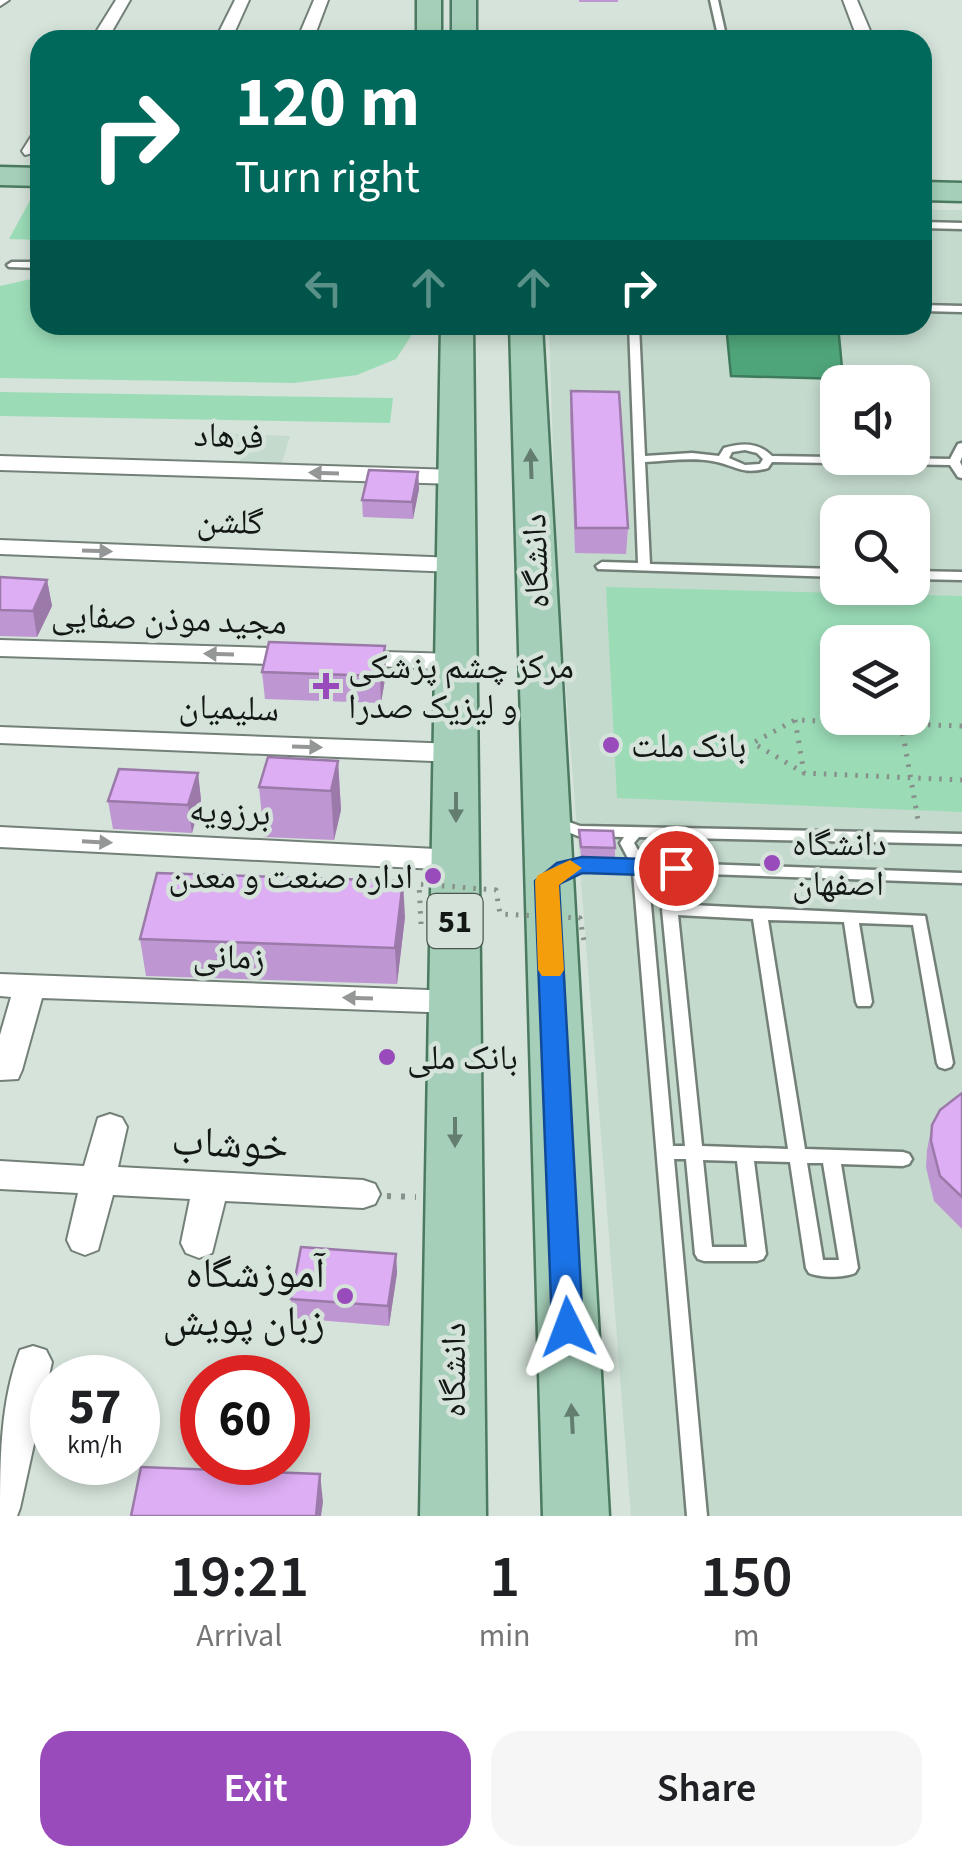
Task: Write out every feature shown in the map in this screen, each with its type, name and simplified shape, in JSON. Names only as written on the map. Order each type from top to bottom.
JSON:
[{"type":"main road","points":[[429,30],[430,0]]},
{"type":"main road","points":[[464,0],[464,30]]},
{"type":"main road","points":[[0,150],[30,152]]},
{"type":"main road","points":[[0,176],[30,158]]},
{"type":"main road","points":[[932,179],[962,180]]},
{"type":"main road","points":[[932,191],[962,192]]},
{"type":"main road","name":"دانشگاه","points":[[446,1505],[454,1199],[457,335]]},
{"type":"main road","name":"دانشگاه","points":[[526,335],[576,1516]]},
{"type":"street","points":[[105,30],[123,0]]},
{"type":"street","points":[[228,30],[242,0]]},
{"type":"street","points":[[309,30],[321,0]]},
{"type":"street","points":[[850,0],[862,30]]},
{"type":"street","points":[[117,467],[124,443]]},
{"type":"street","name":"فرهاد","points":[[0,463],[456,478]]},
{"type":"street","name":"گلشن","points":[[0,547],[456,565]]},
{"type":"street","name":"مجید موذن صفایی","points":[[0,648],[456,662]]},
{"type":"street","name":"سلیمیان","points":[[0,735],[456,753]]},
{"type":"street","name":"برزویه","points":[[0,838],[456,860]]},
{"type":"street","points":[[6,1070],[15,985]]},
{"type":"street","name":"زمانی","points":[[15,985],[455,1002]]},
{"type":"street","points":[[85,1240],[110,1127]]},
{"type":"street","name":"خوشاب","points":[[0,1175],[363,1194]]},
{"type":"street","points":[[199,1243],[210,1186]]},
{"type":"street","points":[[0,1508],[30,1379]]},
{"type":"lane","points":[[714,0],[721,30]]},
{"type":"lane","points":[[932,225],[962,226]]},
{"type":"lane","points":[[12,265],[30,265]]},
{"type":"lane","points":[[932,308],[962,309]]},
{"type":"lane","points":[[634,335],[644,567]]},
{"type":"lane","points":[[723,458],[728,450],[742,446],[761,450],[768,459]]},
{"type":"lane","points":[[954,462],[962,446]]},
{"type":"lane","points":[[640,458],[723,458],[735,468],[749,470],[764,466],[768,459]]},
{"type":"lane","points":[[768,459],[954,462]]},
{"type":"lane","points":[[954,462],[962,475]]},
{"type":"lane","points":[[602,566],[820,572]]},
{"type":"lane","points":[[930,575],[962,576]]},
{"type":"lane","points":[[546,814],[558,825],[578,831],[962,839]]},
{"type":"lane","points":[[636,832],[628,844],[640,867],[697,1516]]},
{"type":"lane","points":[[547,881],[565,869],[582,865],[962,878]]},
{"type":"lane","points":[[745,1154],[757,1254],[704,1254],[670,909],[920,920],[945,1063]]},
{"type":"lane","points":[[760,914],[814,1268],[850,1268],[830,1157]]},
{"type":"lane","points":[[851,918],[864,1002]]},
{"type":"lane","points":[[664,1152],[904,1159]]},
{"type":"path","points":[[820,721],[795,720],[754,743],[804,774],[962,780]]},
{"type":"path","points":[[795,720],[804,774]]},
{"type":"path","points":[[930,724],[962,726]]},
{"type":"path","points":[[903,735],[922,837]]},
{"type":"path","points":[[421,924],[419,884],[496,890],[500,914],[580,918],[584,941]]},
{"type":"path","points":[[363,1194],[454,1199]]},
{"type":"shaded area","points":[[30,200],[30,240],[9,239]]},
{"type":"shaded area","name":"دانشگاه اصفهان","points":[[932,210],[962,210],[962,1516],[631,1516],[557,575],[549,335],[932,335]]},
{"type":"shaded area","points":[[30,279],[30,335],[411,336],[396,359],[357,375],[294,383],[0,378],[0,286]]},
{"type":"shaded area","points":[[727,335],[839,335],[842,365],[820,365],[820,378],[731,376]]},
{"type":"shaded area","points":[[0,392],[393,398],[390,423],[0,416]]},
{"type":"shaded area","points":[[233,434],[290,436],[281,465],[239,464],[243,449],[228,449]]},
{"type":"shaded area","points":[[606,587],[820,592],[820,605],[930,605],[930,595],[962,596],[962,812],[617,798]]},
{"type":"building","points":[[571,391],[619,392],[628,528],[576,528]]},
{"type":"building","points":[[369,470],[418,472],[412,502],[362,500]]},
{"type":"building","points":[[0,577],[47,580],[33,611],[0,610]]},
{"type":"building","points":[[269,642],[385,646],[380,676],[262,672]]},
{"type":"building","points":[[268,757],[338,761],[331,791],[259,787]]},
{"type":"building","points":[[119,769],[198,773],[188,805],[108,801]]},
{"type":"building","points":[[579,830],[613,831],[615,848],[581,847]]},
{"type":"building","points":[[157,873],[403,881],[395,948],[140,939]]},
{"type":"building","points":[[962,1093],[962,1197],[940,1176],[931,1141],[932,1125],[940,1110]]},
{"type":"building","points":[[301,1247],[396,1254],[388,1306],[291,1299]]},
{"type":"building","points":[[160,1468],[180,1469],[180,1485],[310,1485],[310,1474],[320,1474],[316,1516],[131,1516],[137,1485],[160,1485]]},
{"type":"slow traffic","points":[[551,970],[547,881],[570,868]]},
{"type":"place","name":"مرکز چشم پزشکی و لیزیک صدرا","points":[[326,686]]},
{"type":"place","name":"بانک ملت","points":[[611,745]]},
{"type":"place","name":"دانشگاه اصفهان","points":[[772,863]]},
{"type":"place","name":"اداره صنعت و معدن","points":[[433,876]]},
{"type":"place","name":"بانک ملی","points":[[387,1057]]},
{"type":"place","name":"آموزشگاه زبان پویش","points":[[345,1296]]},
{"type":"route","points":[[568,1327],[547,881],[565,869],[582,865],[676,868]]}]
